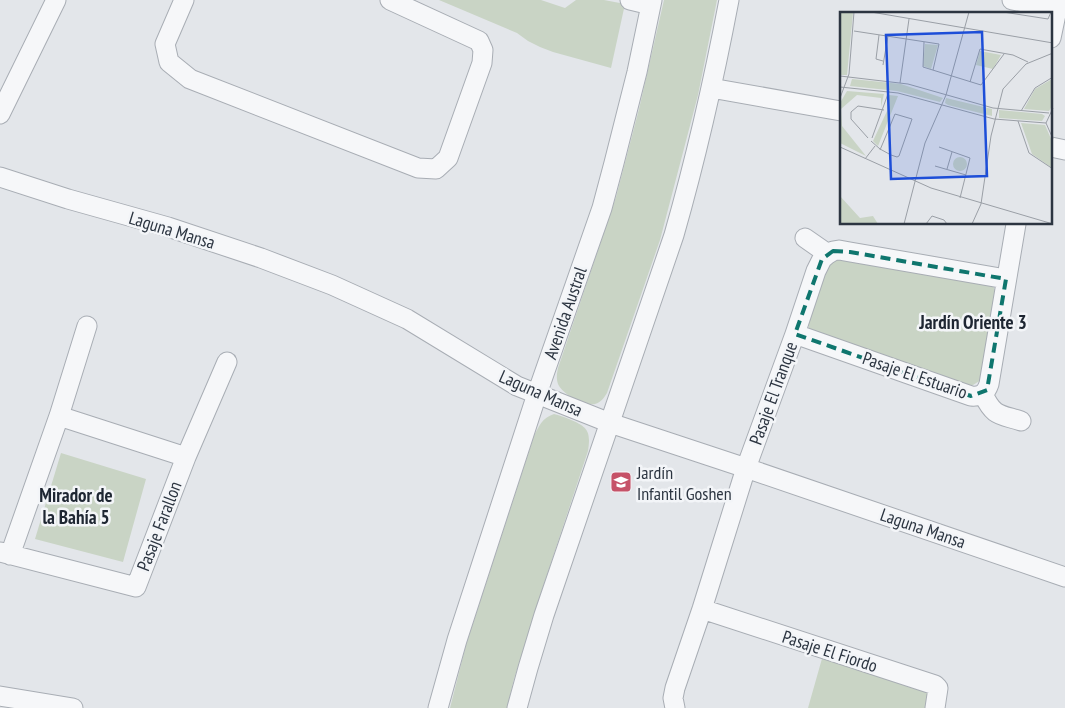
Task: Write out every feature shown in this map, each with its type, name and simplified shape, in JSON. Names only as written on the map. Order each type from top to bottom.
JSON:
[{"type":"street","points":[[0,114],[56,0]]},
{"type":"street","points":[[184,0],[165,44],[169,62],[190,79],[418,168],[436,169],[448,158],[482,62],[483,50],[479,41],[390,0]]},
{"type":"street","points":[[630,0],[652,2]]},
{"type":"street","points":[[517,708],[538,633],[674,235],[711,88],[729,0]]},
{"type":"street","points":[[1012,0],[1058,4],[1052,33]]},
{"type":"street","name":"Avenida Austral","points":[[438,708],[457,640],[537,394],[608,185],[637,72],[652,2]]},
{"type":"street","points":[[711,88],[840,111]]},
{"type":"street","points":[[1052,147],[1065,150]]},
{"type":"street","name":"Laguna Mansa","points":[[0,177],[168,228],[261,258],[332,284],[407,319],[517,386],[610,423],[1065,576]]},
{"type":"street","name":"Pasaje El Estuario","points":[[795,334],[971,396],[983,394],[987,390],[1016,225]]},
{"type":"street","points":[[805,238],[828,254],[838,250],[1006,279]]},
{"type":"street","name":"Pasaje El Tranque","points":[[675,708],[675,688],[746,468],[816,271],[822,259],[828,254]]},
{"type":"street","name":"Pasaje Farallon","points":[[87,326],[59,416],[5,554],[136,586],[186,457],[227,362]]},
{"type":"street","points":[[983,394],[988,406],[994,413],[1021,421]]},
{"type":"street","points":[[59,416],[186,457]]},
{"type":"street","name":"Pasaje El Fiordo","points":[[702,609],[935,685],[938,688],[938,692],[935,708]]},
{"type":"street","points":[[0,696],[73,708]]},
{"type":"highlighted area","points":[[833,251],[850,252],[1006,279],[987,390],[971,396],[795,334],[822,259]]},
{"type":"green space","points":[[439,0],[541,0],[565,8],[576,0],[604,0],[625,4],[611,68],[540,47],[517,33]]},
{"type":"green space","points":[[664,0],[717,0],[698,95],[660,240],[607,393],[599,402],[590,404],[580,401],[560,388],[557,378],[558,370],[616,197],[639,109]]},
{"type":"green space","points":[[847,258],[993,286],[996,292],[981,380],[968,386],[813,334],[809,328],[808,320],[827,265],[835,259]]},
{"type":"green space","points":[[554,414],[584,427],[589,439],[588,451],[514,679],[507,708],[450,708],[466,645],[534,436],[544,420]]},
{"type":"green space","points":[[61,453],[146,479],[123,562],[35,539]]},
{"type":"green space","points":[[823,655],[929,690],[928,708],[808,708]]},
{"type":"place","name":"Jardín Infantil Goshen","points":[[621,482]]},
{"type":"district","name":"Jardín Oriente 3","points":[[973,322]]},
{"type":"district","name":"Mirador de la Bahía 5","points":[[76,506]]}]
